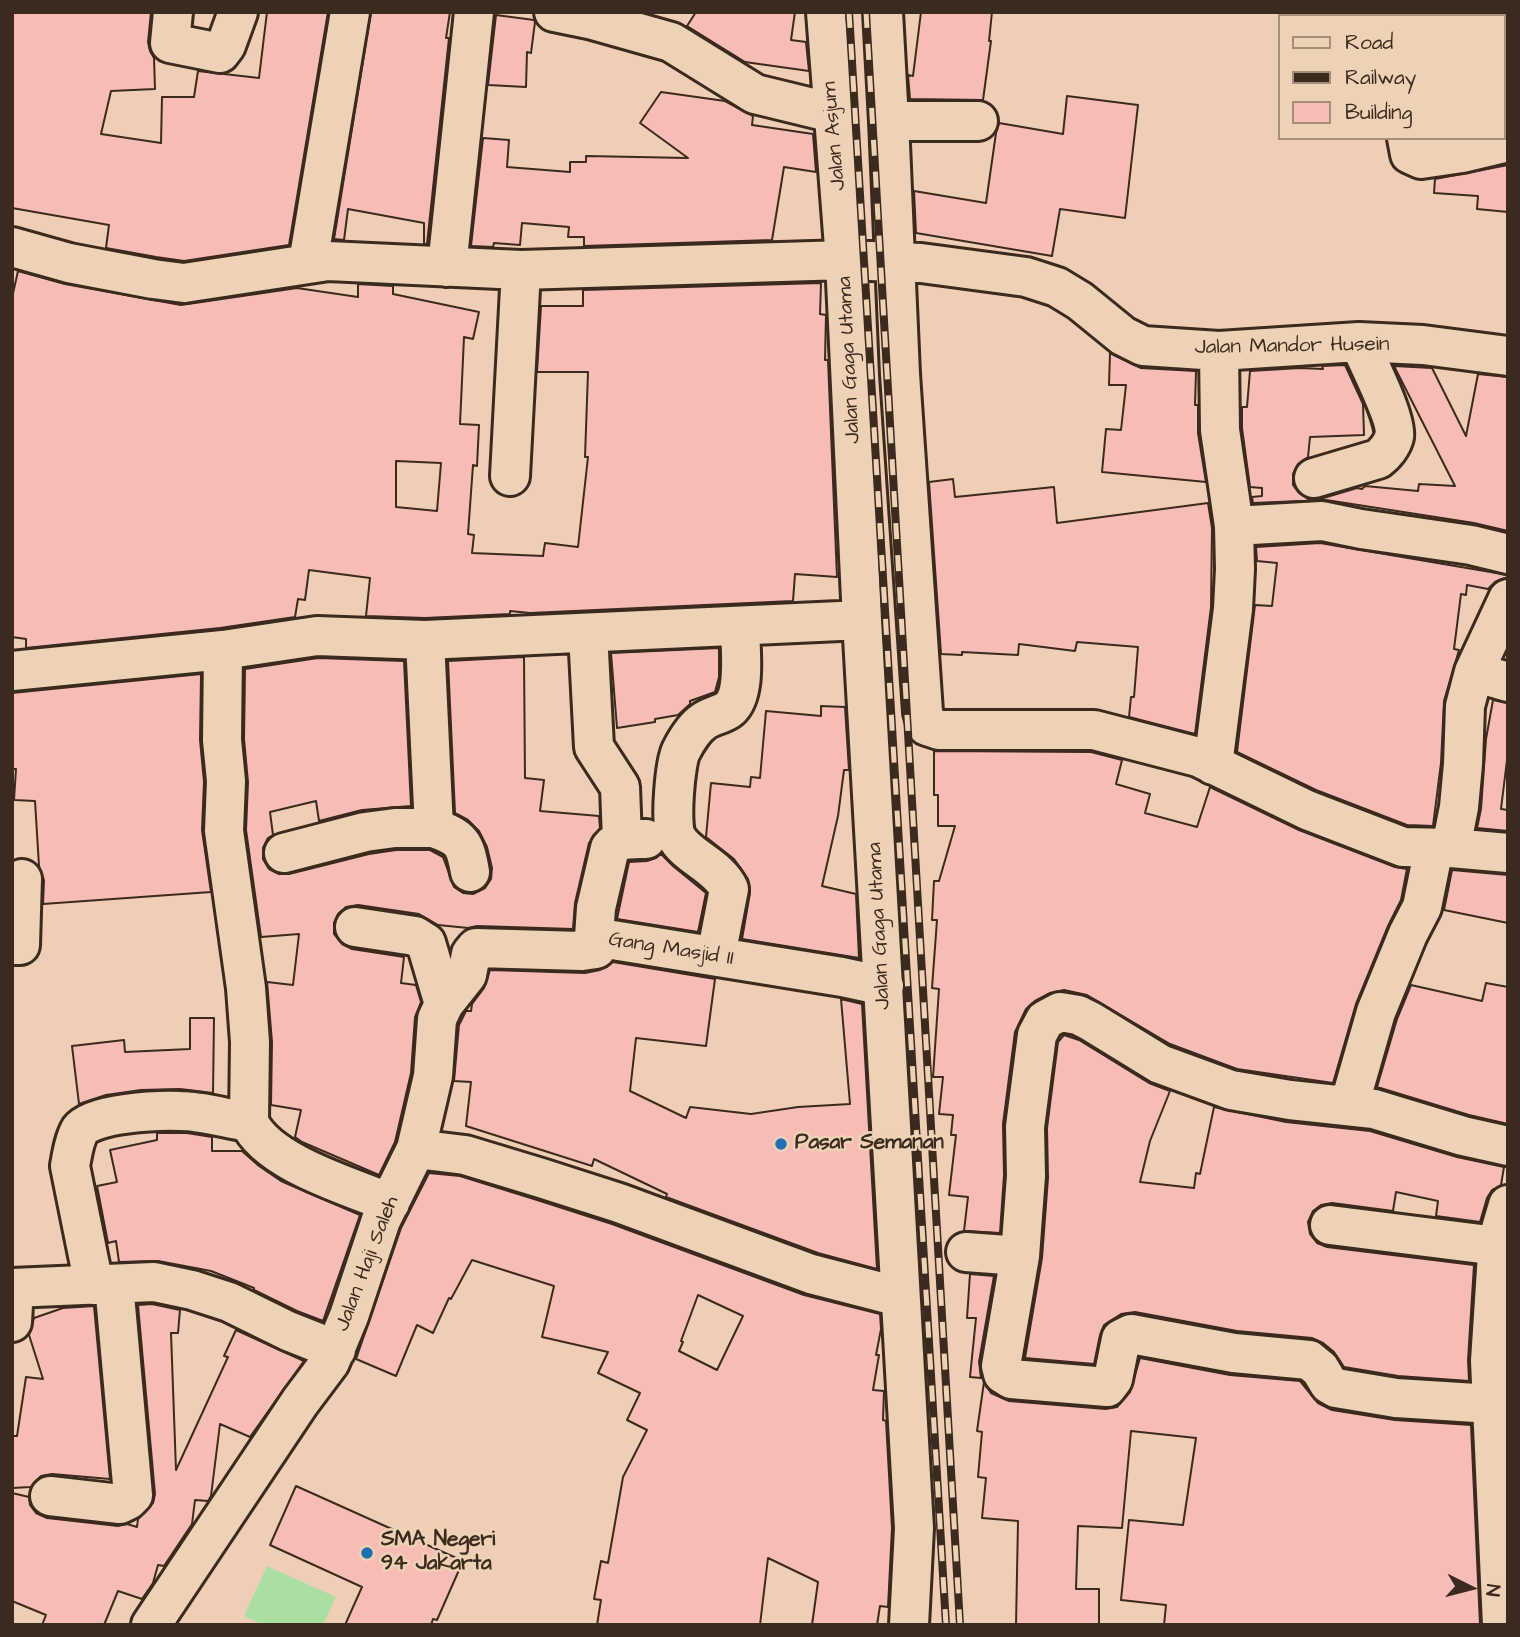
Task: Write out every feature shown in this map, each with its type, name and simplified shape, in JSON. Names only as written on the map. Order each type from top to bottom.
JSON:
[{"type":"street","points":[[173,12],[170,43],[220,52],[226,45],[238,12]]},
{"type":"street","points":[[308,263],[350,12]]},
{"type":"street","points":[[447,267],[474,12]]},
{"type":"street","points":[[554,12],[671,42],[755,94],[833,113]]},
{"type":"street","name":"Jalan Asjum","points":[[826,12],[845,260]]},
{"type":"street","points":[[883,12],[908,507],[923,712],[927,726],[939,730],[1094,730],[1198,757],[1307,810],[1403,847],[1508,853]]},
{"type":"street","points":[[889,121],[978,121]]},
{"type":"street","points":[[1407,140],[1410,154],[1421,159],[1508,142]]},
{"type":"street","name":"Jalan Gaga Utama","points":[[12,247],[69,263],[184,283],[308,263],[347,262],[521,270],[845,260],[862,620],[914,1528],[909,1625]]},
{"type":"street","name":"Jalan Mandor Husein","points":[[845,260],[895,261],[1026,277],[1057,287],[1080,301],[1124,336],[1143,346],[1219,351],[1359,342],[1423,345],[1508,356]]},
{"type":"street","points":[[510,476],[521,270]]},
{"type":"street","points":[[1314,478],[1378,459],[1384,455],[1394,438],[1393,422],[1359,342]]},
{"type":"street","points":[[1213,765],[1233,609],[1234,526],[1220,430],[1219,351]]},
{"type":"street","points":[[1234,526],[1322,521],[1471,545],[1508,554]]},
{"type":"street","points":[[1349,1106],[1376,1012],[1422,907],[1443,848],[1462,775],[1465,706],[1491,677],[1508,598]]},
{"type":"street","points":[[12,671],[223,650],[317,636],[425,640],[862,620]]},
{"type":"street","points":[[716,956],[729,889],[717,873],[676,836],[672,811],[680,752],[706,719],[732,707],[741,681],[740,626]]},
{"type":"street","points":[[588,633],[594,747],[620,787],[622,840]]},
{"type":"street","points":[[425,640],[434,828]]},
{"type":"street","points":[[223,650],[222,740],[226,781],[224,831],[247,1001],[250,1042],[249,1122],[255,1134],[284,1158],[390,1203]]},
{"type":"street","points":[[284,853],[365,832],[396,828],[434,828],[454,835],[461,842],[466,849],[470,872]]},
{"type":"street","points":[[594,937],[596,908],[608,853],[613,844],[622,840],[676,836]]},
{"type":"street","points":[[12,944],[20,945],[22,879]]},
{"type":"street","points":[[355,927],[415,936],[426,943],[444,1004]]},
{"type":"street","name":"Gang Masjid II","points":[[416,1149],[433,1076],[437,1019],[444,1004],[467,975],[471,954],[477,947],[582,951],[596,949],[594,937],[884,986]]},
{"type":"street","points":[[1498,1419],[1336,1388],[1329,1384],[1320,1369],[1309,1360],[1234,1353],[1131,1334],[1121,1339],[1113,1379],[1107,1387],[1011,1378],[1003,1374],[1001,1366],[1020,1256],[1026,1176],[1026,1127],[1037,1035],[1045,1020],[1054,1014],[1060,1012],[1078,1015],[1160,1064],[1231,1090],[1290,1100],[1374,1109],[1463,1136],[1508,1146]]},
{"type":"street","points":[[50,1496],[120,1504],[132,1494],[104,1284],[70,1166],[80,1130],[89,1122],[151,1111],[182,1111],[249,1122]]},
{"type":"street","points":[[416,1149],[465,1155],[541,1178],[619,1203],[811,1274],[900,1297]]},
{"type":"street","name":"Jalan Haji Saleh","points":[[151,1625],[300,1402],[330,1362],[381,1220],[416,1149]]},
{"type":"street","points":[[1502,1625],[1498,1419],[1490,1361],[1497,1246],[1508,1205]]},
{"type":"street","points":[[1329,1225],[1497,1246]]},
{"type":"street","points":[[966,1252],[1020,1256]]},
{"type":"street","points":[[13,1300],[104,1284],[154,1282],[229,1302],[288,1331],[336,1350]]},
{"type":"green space","points":[[267,1566],[336,1597],[323,1625],[263,1625],[244,1616]]},
{"type":"building","points":[[12,12],[151,12],[148,42],[154,58],[155,89],[111,91],[101,134],[161,143],[162,97],[194,97],[198,71],[259,78],[267,12],[328,12],[289,245],[184,261],[106,248],[109,225],[12,208]]},
{"type":"building","points":[[371,12],[450,12],[427,244],[424,244],[424,223],[348,209],[344,240],[334,239]]},
{"type":"building","points":[[696,12],[795,12],[791,40],[806,42],[809,71],[745,62],[687,26]]},
{"type":"building","points":[[921,12],[992,12],[983,100],[910,99],[908,75],[913,76]]},
{"type":"building","points":[[496,15],[535,22],[531,53],[527,52],[526,87],[488,85]]},
{"type":"building","points":[[661,92],[725,101],[753,116],[752,125],[813,134],[816,172],[784,167],[772,240],[584,246],[584,237],[568,237],[569,227],[522,223],[520,245],[494,243],[493,247],[471,246],[483,138],[509,140],[507,167],[570,172],[570,162],[586,162],[586,156],[688,158],[640,123]]},
{"type":"building","points":[[1067,96],[1138,105],[1125,218],[1060,209],[1052,256],[916,233],[914,191],[986,203],[999,123],[1063,134]]},
{"type":"building","points":[[1508,165],[1508,212],[1477,209],[1478,196],[1434,193],[1435,179]]},
{"type":"building","points":[[18,271],[65,284],[181,305],[297,288],[358,297],[358,284],[393,286],[393,294],[479,312],[473,339],[464,337],[460,424],[479,425],[477,466],[473,465],[468,534],[474,535],[472,553],[543,556],[545,543],[578,547],[588,457],[585,457],[588,372],[537,372],[541,306],[583,306],[583,290],[821,283],[820,314],[826,315],[825,360],[828,360],[837,577],[795,574],[793,601],[530,613],[510,611],[510,614],[425,618],[366,616],[370,578],[309,570],[305,600],[298,599],[295,617],[220,628],[26,648],[26,639],[12,637],[12,298]],"holes":[[[396,461],[441,463],[437,511],[396,507]]]},
{"type":"building","points":[[1110,353],[1141,368],[1196,371],[1195,405],[1198,405],[1198,433],[1206,482],[1102,472],[1106,429],[1121,430],[1126,385],[1109,385]]},
{"type":"building","points":[[1345,365],[1363,404],[1364,435],[1310,437],[1308,457],[1298,464],[1293,474],[1293,485],[1299,493],[1308,499],[1320,499],[1365,486],[1418,491],[1419,484],[1455,486],[1394,366],[1432,368],[1466,436],[1478,374],[1508,377],[1508,531],[1474,523],[1326,500],[1253,503],[1252,497],[1262,496],[1262,488],[1250,487],[1242,428],[1242,407],[1247,407],[1250,371],[1323,369],[1322,366]]},
{"type":"building","points":[[953,479],[955,497],[1054,487],[1057,523],[1208,503],[1212,528],[1211,607],[1195,734],[1129,717],[1131,697],[1134,697],[1138,647],[1077,642],[1075,651],[1019,644],[1018,655],[962,652],[962,655],[941,654],[929,482]]},
{"type":"building","points":[[1320,543],[1508,575],[1488,589],[1467,585],[1466,595],[1461,594],[1454,649],[1459,650],[1444,701],[1441,763],[1433,826],[1407,825],[1316,790],[1237,752],[1255,605],[1272,606],[1277,563],[1257,561],[1256,547]]},
{"type":"building","points":[[719,648],[719,677],[715,692],[690,701],[678,715],[617,728],[611,653]]},
{"type":"building","points":[[524,657],[525,778],[544,780],[540,811],[599,816],[600,828],[589,843],[575,903],[573,929],[468,928],[438,925],[419,914],[358,905],[346,907],[338,914],[334,923],[334,934],[342,944],[352,949],[404,957],[401,983],[416,985],[421,1002],[415,1017],[411,1073],[395,1142],[379,1175],[302,1142],[295,1137],[301,1110],[271,1105],[272,1042],[267,982],[293,985],[299,934],[261,937],[246,830],[248,782],[244,739],[245,669],[318,658],[404,661],[411,806],[362,810],[319,821],[316,801],[270,812],[273,835],[268,838],[263,848],[263,859],[269,869],[279,874],[289,874],[369,854],[396,850],[430,850],[443,857],[454,887],[463,893],[473,894],[485,888],[491,879],[492,868],[487,847],[479,831],[468,820],[455,813],[448,661]]},
{"type":"building","points":[[201,674],[200,740],[204,782],[202,830],[211,892],[43,904],[44,880],[39,866],[35,801],[14,800],[16,769],[12,769],[12,693]]},
{"type":"building","points":[[1493,700],[1508,703],[1508,752],[1501,809],[1508,810],[1508,831],[1477,828],[1486,739]]},
{"type":"building","points":[[821,706],[845,707],[849,770],[844,770],[838,816],[822,886],[856,894],[859,958],[742,939],[750,893],[748,879],[734,859],[706,837],[711,783],[750,787],[751,777],[760,778],[766,711],[821,716]]},
{"type":"building","points":[[934,751],[1091,752],[1122,760],[1116,784],[1150,794],[1145,813],[1197,827],[1210,787],[1299,830],[1395,867],[1407,869],[1401,900],[1356,1004],[1333,1083],[1237,1069],[1170,1044],[1087,995],[1064,990],[1050,993],[1026,1009],[1015,1032],[1003,1124],[1004,1175],[1000,1233],[964,1231],[968,1197],[949,1195],[956,1135],[951,1135],[953,1115],[939,1114],[943,1077],[933,1077],[939,989],[932,988],[937,920],[932,920],[934,881],[939,881],[955,826],[938,826],[938,795],[934,795]]},
{"type":"building","points":[[661,854],[706,893],[698,932],[617,919],[629,862],[647,861]]},
{"type":"building","points":[[1452,870],[1508,875],[1508,923],[1444,910]]},
{"type":"building","points":[[613,962],[715,979],[706,1046],[636,1038],[630,1091],[686,1118],[690,1107],[751,1114],[798,1107],[850,1104],[841,999],[862,1004],[877,1269],[818,1253],[666,1197],[667,1194],[594,1159],[592,1166],[466,1126],[471,1082],[454,1081],[459,1025],[466,1011],[471,1011],[472,1004],[484,988],[490,970],[585,973],[600,970]]},
{"type":"building","points":[[1486,983],[1508,987],[1508,1124],[1377,1087],[1397,1019],[1411,985],[1482,1001]]},
{"type":"building","points":[[190,1018],[214,1018],[213,1093],[180,1089],[141,1090],[106,1095],[79,1104],[72,1046],[124,1040],[125,1052],[190,1049]]},
{"type":"building","points":[[1064,1035],[1079,1040],[1149,1083],[1170,1091],[1150,1141],[1140,1182],[1194,1188],[1196,1173],[1200,1174],[1214,1107],[1286,1122],[1370,1131],[1457,1157],[1504,1167],[1501,1185],[1492,1190],[1487,1198],[1480,1222],[1436,1216],[1438,1201],[1396,1192],[1393,1211],[1332,1203],[1321,1205],[1313,1211],[1308,1222],[1310,1234],[1317,1243],[1327,1247],[1474,1265],[1469,1381],[1398,1376],[1344,1367],[1334,1352],[1312,1338],[1237,1331],[1135,1312],[1121,1314],[1104,1325],[1094,1364],[1025,1358],[1042,1258],[1048,1178],[1047,1128],[1058,1042]]},
{"type":"building","points":[[157,1133],[187,1133],[212,1137],[212,1151],[242,1151],[281,1181],[360,1215],[323,1321],[211,1271],[158,1261],[119,1262],[116,1241],[108,1243],[97,1186],[117,1182],[110,1150],[157,1140]]},
{"type":"building","points":[[429,1173],[460,1176],[612,1224],[804,1295],[880,1314],[881,1329],[876,1355],[879,1355],[873,1390],[884,1391],[883,1420],[886,1421],[892,1528],[888,1607],[880,1606],[877,1625],[812,1625],[818,1582],[768,1558],[760,1625],[597,1625],[601,1600],[594,1599],[601,1561],[608,1563],[623,1477],[647,1430],[627,1420],[640,1393],[598,1373],[608,1352],[542,1337],[554,1286],[472,1260],[451,1299],[449,1298],[433,1333],[417,1325],[396,1376],[356,1359],[401,1228]],"holes":[[[698,1295],[743,1316],[717,1370],[679,1351]]]},
{"type":"building","points":[[970,1274],[994,1276],[979,1362],[981,1378],[970,1377],[976,1318],[967,1318]]},
{"type":"building","points":[[152,1304],[180,1310],[178,1333],[171,1333],[176,1470],[228,1357],[224,1356],[236,1330],[304,1361],[250,1437],[220,1424],[211,1496],[208,1501],[195,1500],[192,1524],[164,1566],[158,1565],[153,1583],[142,1599],[118,1591],[104,1625],[42,1625],[46,1615],[12,1601],[12,1493],[29,1497],[30,1505],[36,1513],[47,1518],[137,1527],[138,1519],[153,1503],[155,1494],[138,1305]]},
{"type":"building","points":[[94,1306],[110,1479],[52,1474],[41,1476],[31,1487],[12,1488],[12,1436],[17,1436],[26,1377],[43,1379],[29,1335],[34,1318],[63,1308]]},
{"type":"building","points":[[1140,1358],[1230,1375],[1300,1381],[1318,1403],[1332,1410],[1395,1420],[1471,1425],[1480,1625],[1164,1625],[1166,1605],[1121,1600],[1129,1520],[1183,1525],[1196,1438],[1131,1431],[1122,1528],[1078,1526],[1076,1589],[1099,1589],[1099,1625],[1016,1625],[1018,1521],[982,1518],[986,1478],[978,1477],[982,1432],[977,1431],[984,1382],[991,1393],[1009,1401],[1106,1409],[1117,1407],[1130,1392]]},
{"type":"building","name":"SMA Negeri 94 Jakarta","points":[[296,1486],[463,1561],[437,1620],[433,1619],[431,1625],[345,1625],[362,1587],[270,1545]]},
{"type":"railway","points":[[849,12],[946,1625]]},
{"type":"railway","points":[[866,12],[960,1625]]},
{"type":"place","name":"Pasar Semanan","points":[[781,1144]]},
{"type":"place","name":"SMA Negeri 94 Jakarta","points":[[367,1553]]}]
